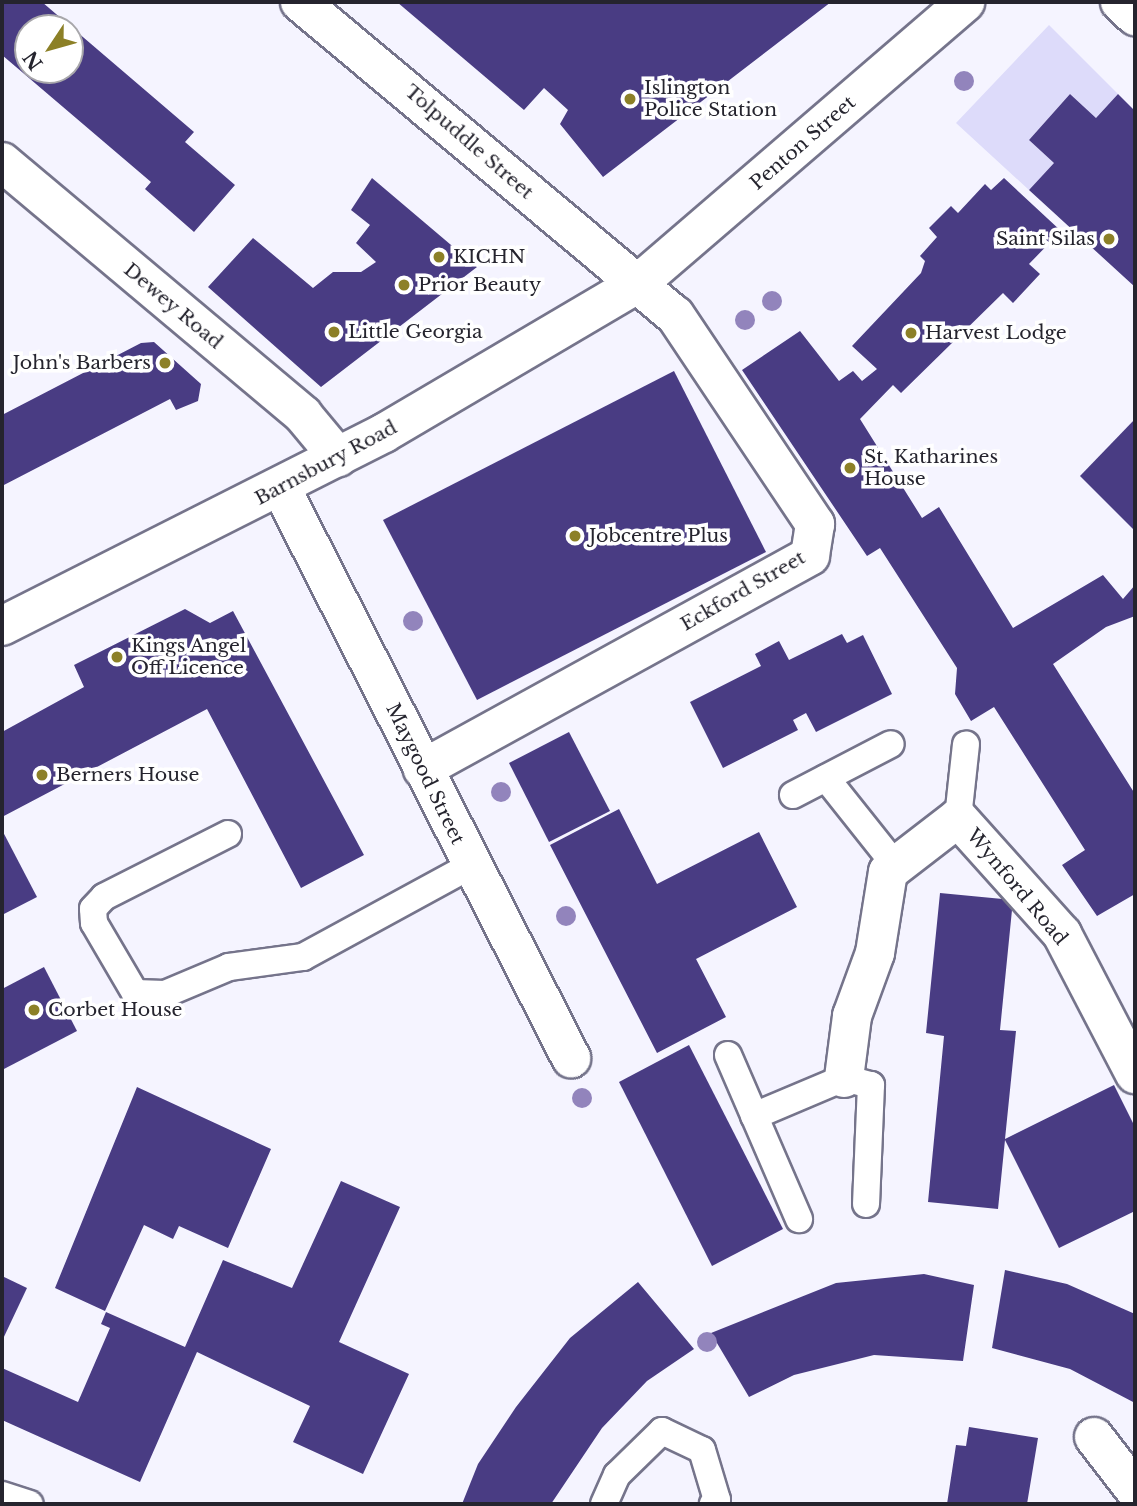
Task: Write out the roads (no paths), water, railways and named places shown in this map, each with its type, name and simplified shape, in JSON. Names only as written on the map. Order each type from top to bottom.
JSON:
[{"type":"street","name":"Tolpuddle Street","points":[[300,2],[640,282]]},
{"type":"street","name":"Penton Street","points":[[640,282],[965,2]]},
{"type":"street","points":[[1120,2],[1135,16]]},
{"type":"street","name":"Dewey Road","points":[[3,165],[303,415],[338,457]]},
{"type":"street","name":"Barnsbury Road","points":[[2,626],[281,488],[640,282]]},
{"type":"street","name":"Eckford Street","points":[[423,769],[810,556],[815,524],[710,359],[640,282]]},
{"type":"street","name":"Maygood Street","points":[[281,488],[470,866],[571,1058]]},
{"type":"street","name":"Wynford Road","points":[[845,1078],[852,1016],[875,953],[888,872],[958,818],[1062,934],[1135,1074]]},
{"type":"street","points":[[1094,1437],[1135,1490]]},
{"type":"lane","points":[[793,795],[891,744]]},
{"type":"lane","points":[[958,818],[966,744]]},
{"type":"lane","points":[[826,778],[897,866]]},
{"type":"lane","points":[[228,834],[104,897],[93,909],[94,923],[135,993],[166,994],[229,967],[303,957],[470,866]]},
{"type":"lane","points":[[728,1055],[799,1219]]},
{"type":"lane","points":[[754,1116],[845,1078],[871,1085],[866,1204]]},
{"type":"lane","points":[[604,1504],[617,1475],[662,1431],[702,1450],[717,1500],[713,1504]]},
{"type":"lane","points":[[2,1495],[30,1504]]},
{"type":"place","name":"Islington Police Station","points":[[630,99]]},
{"type":"place","name":"Saint Silas","points":[[1109,239]]},
{"type":"place","name":"KICHN","points":[[439,257]]},
{"type":"place","name":"Prior Beauty","points":[[404,285]]},
{"type":"place","name":"Little Georgia","points":[[334,332]]},
{"type":"place","name":"Harvest Lodge","points":[[911,333]]},
{"type":"place","name":"John's Barbers","points":[[165,363]]},
{"type":"place","name":"St. Katharines House","points":[[850,468]]},
{"type":"place","name":"Jobcentre Plus","points":[[575,536]]},
{"type":"place","name":"Kings Angel Off Licence","points":[[117,657]]},
{"type":"place","name":"Berners House","points":[[42,775]]},
{"type":"place","name":"Corbet House","points":[[34,1010]]}]
